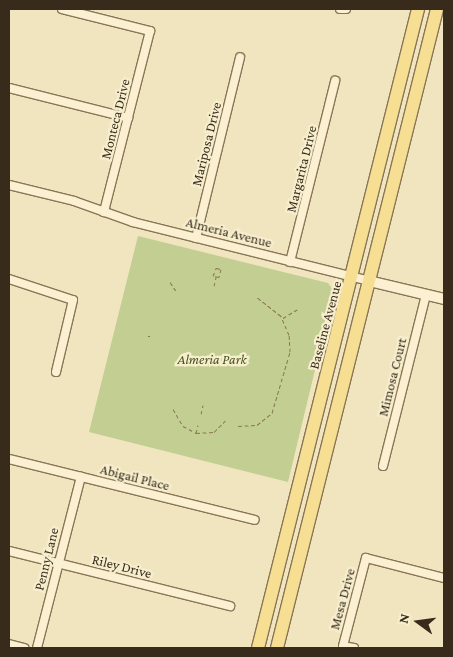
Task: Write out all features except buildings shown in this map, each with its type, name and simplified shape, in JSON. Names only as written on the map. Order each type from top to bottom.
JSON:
[{"type":"main road","name":"Baseline Avenue","points":[[258,648],[353,277],[418,9]]},
{"type":"main road","points":[[276,648],[437,9]]},
{"type":"street","name":"Monteca Drive","points":[[62,9],[150,31],[104,212]]},
{"type":"street","points":[[340,9],[346,9]]},
{"type":"street","name":"Mariposa Drive","points":[[196,238],[240,57]]},
{"type":"street","name":"Margarita Drive","points":[[290,262],[335,81]]},
{"type":"street","points":[[9,88],[128,118]]},
{"type":"street","name":"Almeria Avenue","points":[[9,185],[196,238],[444,299]]},
{"type":"street","points":[[9,279],[73,300],[56,372]]},
{"type":"street","name":"Mimosa Court","points":[[382,466],[426,295]]},
{"type":"street","name":"Abigail Place","points":[[9,458],[254,520]]},
{"type":"street","name":"Penny Lane","points":[[37,648],[81,477]]},
{"type":"street","name":"Riley Drive","points":[[9,551],[230,606]]},
{"type":"street","name":"Mesa Drive","points":[[354,648],[343,646],[366,558],[444,578]]},
{"type":"street","points":[[9,644],[24,648]]},
{"type":"path","points":[[214,286],[216,276]]},
{"type":"path","points":[[170,282],[176,291]]},
{"type":"path","points":[[238,426],[257,425],[272,413],[286,370],[290,344],[283,319],[257,297]]},
{"type":"path","points":[[283,319],[298,309]]},
{"type":"path","points":[[201,414],[203,405]]},
{"type":"path","points":[[173,409],[183,426],[196,433],[214,432],[226,421]]},
{"type":"path","points":[[196,433],[198,425]]},
{"type":"green space","name":"Almeria Park","points":[[138,236],[328,283],[334,291],[288,482],[89,432]]}]
